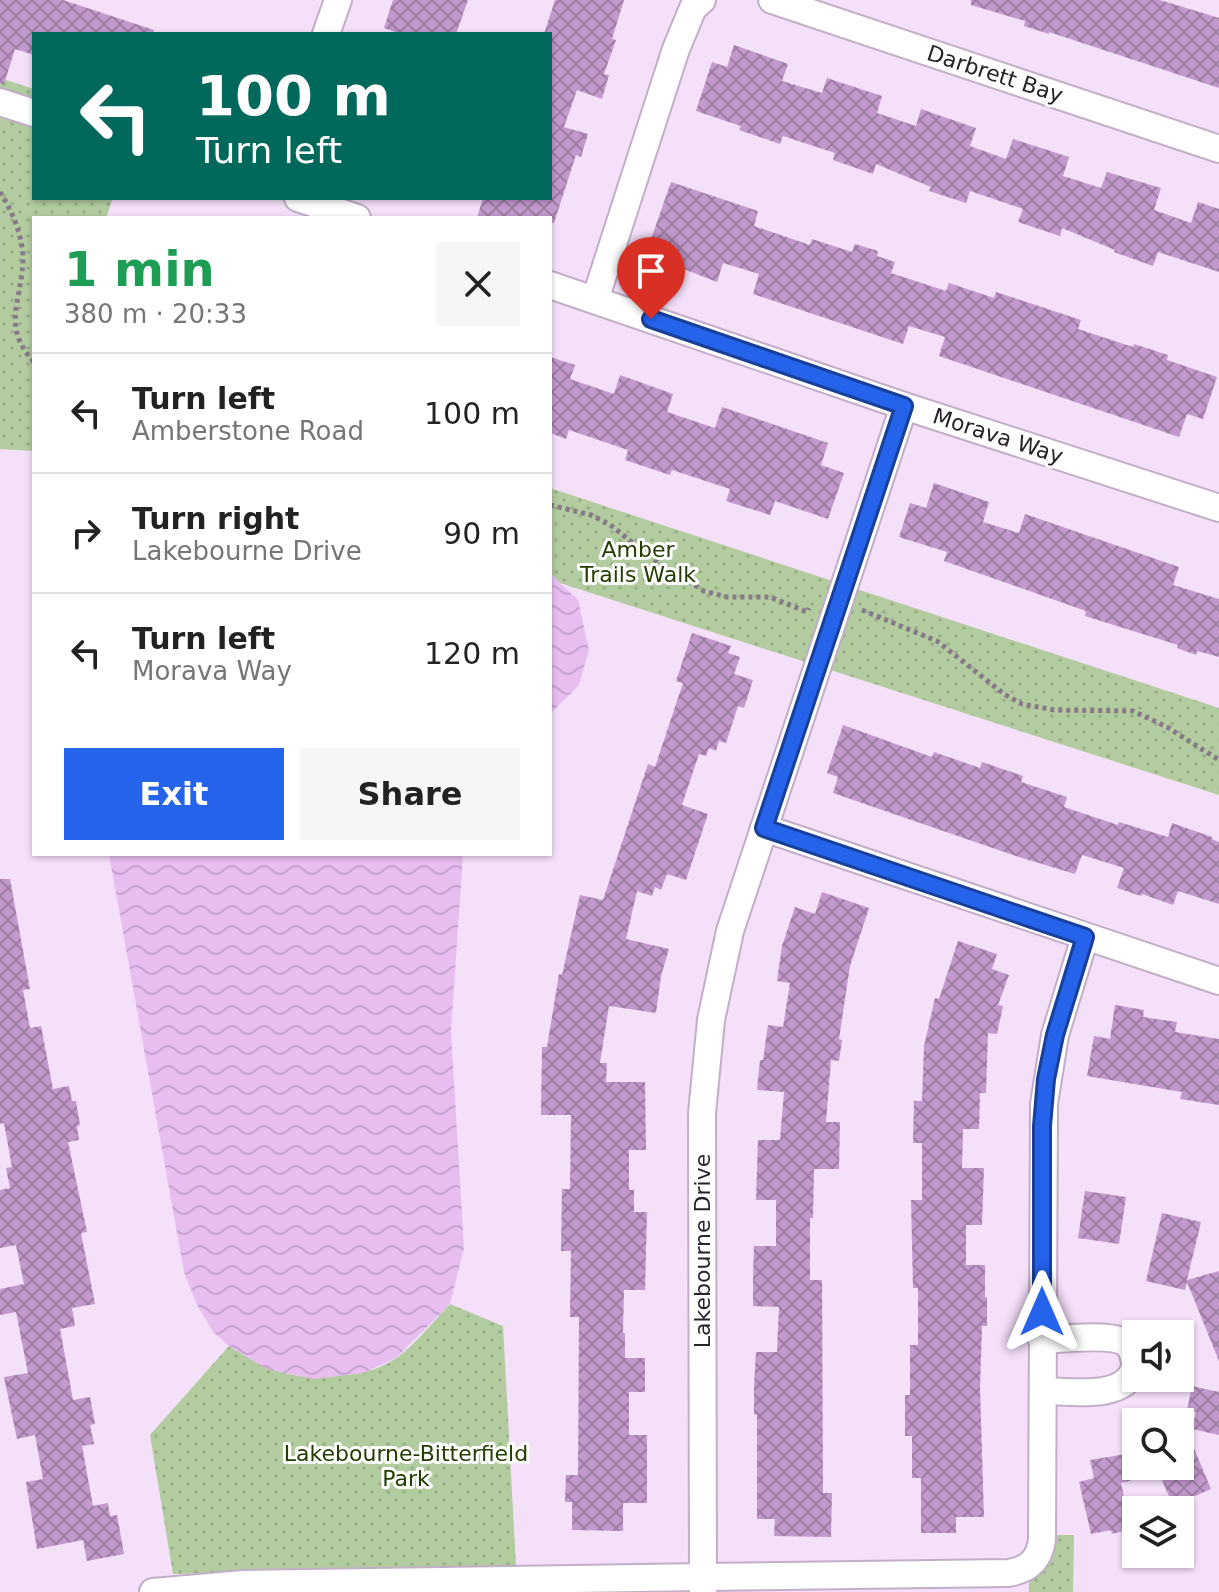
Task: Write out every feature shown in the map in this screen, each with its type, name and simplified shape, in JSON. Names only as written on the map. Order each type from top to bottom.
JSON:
[{"type":"street","points":[[327,32],[338,0]]},
{"type":"street","points":[[595,300],[676,49],[693,8],[702,0]]},
{"type":"street","name":"Darbrett Bay","points":[[772,0],[1219,149]]},
{"type":"street","points":[[0,102],[32,112]]},
{"type":"street","points":[[304,200],[351,216]]},
{"type":"street","name":"Morava Way","points":[[552,286],[904,406],[1217,502]]},
{"type":"street","name":"Lakebourne Drive","points":[[703,1584],[702,1113],[714,1005],[730,931],[904,406]]},
{"type":"street","points":[[764,828],[1219,981]]},
{"type":"street","points":[[153,1592],[244,1584],[332,1587],[703,1584],[1008,1573],[1026,1568],[1038,1556],[1042,1540],[1042,1126],[1045,1092],[1055,1035],[1085,937]]},
{"type":"street","points":[[1042,1340],[1104,1338],[1121,1341],[1131,1348],[1135,1367],[1128,1382],[1115,1390],[1043,1391]]},
{"type":"path","points":[[0,192],[15,220],[23,255],[13,311],[14,335],[32,359]]},
{"type":"path","points":[[552,505],[591,515],[609,524],[661,565],[704,591],[727,597],[770,597],[807,612],[814,593],[937,641],[1013,700],[1043,709],[1133,711],[1167,727],[1219,760]]},
{"type":"green space","points":[[0,78],[32,88],[32,200],[112,200],[107,216],[32,216],[32,451],[0,449]]},
{"type":"green space","name":"Amber Trails Walk","points":[[552,489],[1219,708],[1219,795],[560,583],[552,575]]},
{"type":"green space","name":"Lakebourne-Bitterfield Park","points":[[450,1304],[503,1326],[516,1566],[173,1574],[150,1435],[229,1346],[272,1369],[298,1376],[328,1377],[360,1373],[398,1357]]},
{"type":"green space","points":[[1053,1535],[1074,1535],[1073,1592],[1029,1592],[1029,1580],[1041,1572],[1048,1562]]},
{"type":"water","points":[[552,575],[578,600],[589,650],[579,685],[552,712]]},
{"type":"water","points":[[109,856],[463,856],[451,1031],[464,1248],[450,1304],[396,1358],[363,1373],[313,1379],[267,1369],[229,1346],[213,1332],[196,1303],[184,1272]]},
{"type":"building","points":[[0,0],[63,0],[154,30],[32,32],[32,54],[15,49],[4,84],[0,84]]},
{"type":"building","points":[[393,0],[468,0],[457,32],[395,32],[384,28]]},
{"type":"building","points":[[555,0],[624,0],[612,39],[616,40],[604,74],[609,75],[602,99],[577,90],[564,127],[588,134],[581,157],[576,155],[554,223],[552,216],[478,216],[482,200],[552,200],[552,32],[545,32]]},
{"type":"building","points":[[971,0],[1160,0],[1219,18],[1219,88],[1024,26],[1025,21],[971,5]]},
{"type":"building","points":[[734,45],[788,64],[782,81],[822,93],[827,78],[882,96],[877,113],[916,126],[921,109],[976,128],[970,146],[1006,159],[1013,139],[1069,157],[1063,176],[1101,188],[1107,172],[1161,188],[1154,210],[1191,223],[1198,202],[1219,209],[1219,272],[1158,252],[1153,266],[1062,228],[1060,236],[1018,222],[1023,209],[970,191],[966,203],[929,191],[931,187],[876,164],[873,174],[833,160],[835,153],[783,136],[780,144],[739,130],[741,126],[696,111],[712,62],[727,67]]},
{"type":"building","points":[[671,182],[758,211],[754,226],[810,245],[812,239],[852,252],[855,244],[878,251],[877,256],[895,262],[891,273],[946,291],[949,283],[994,298],[996,292],[1081,320],[1078,329],[1168,355],[1167,360],[1217,377],[1203,419],[1187,414],[1179,437],[939,356],[945,337],[909,326],[903,344],[753,294],[759,274],[723,263],[717,282],[663,261],[667,248],[650,242]]},
{"type":"building","points":[[552,358],[575,365],[570,379],[614,394],[620,375],[673,394],[667,412],[715,428],[722,407],[828,443],[821,465],[844,473],[828,519],[775,501],[770,515],[726,501],[730,489],[672,470],[670,475],[625,460],[628,450],[569,430],[566,439],[552,434]]},
{"type":"building","points":[[934,483],[989,502],[983,522],[1019,533],[1025,514],[1179,567],[1173,585],[1219,599],[1219,657],[1197,651],[1196,655],[1177,648],[1178,645],[1085,616],[1086,611],[944,561],[947,552],[899,537],[910,503],[926,508]]},
{"type":"building","points":[[692,633],[731,646],[728,653],[740,657],[734,674],[753,680],[744,708],[738,706],[726,743],[719,741],[716,751],[709,748],[706,756],[699,754],[682,805],[708,814],[686,880],[667,874],[661,890],[655,887],[652,896],[637,891],[626,939],[669,949],[661,976],[656,1013],[609,1006],[600,1063],[607,1063],[606,1082],[645,1082],[646,1150],[629,1150],[629,1190],[634,1190],[634,1212],[647,1212],[645,1290],[624,1290],[623,1333],[625,1358],[645,1358],[645,1392],[629,1392],[629,1435],[647,1435],[647,1503],[623,1503],[623,1531],[572,1530],[572,1502],[565,1502],[566,1475],[578,1475],[579,1317],[570,1317],[571,1251],[561,1251],[562,1189],[570,1189],[571,1115],[541,1115],[542,1047],[547,1047],[559,974],[562,975],[580,895],[603,900],[648,764],[655,767],[683,683],[676,681]]},
{"type":"building","points":[[843,725],[932,757],[934,752],[980,768],[982,762],[1023,776],[1021,782],[1067,797],[1064,807],[1118,825],[1119,822],[1168,837],[1172,823],[1212,837],[1219,842],[1219,904],[1178,891],[1173,905],[1141,896],[1117,888],[1124,868],[1082,855],[1075,874],[833,793],[838,777],[827,773]]},
{"type":"building","points":[[0,879],[10,879],[30,989],[23,990],[30,1028],[41,1026],[53,1089],[69,1086],[72,1101],[76,1101],[80,1125],[77,1126],[79,1140],[68,1142],[87,1232],[81,1233],[95,1304],[72,1308],[75,1326],[60,1329],[73,1400],[90,1397],[95,1424],[90,1425],[94,1444],[82,1446],[93,1506],[108,1503],[110,1516],[117,1515],[124,1554],[87,1561],[83,1540],[37,1549],[26,1482],[43,1479],[35,1435],[17,1439],[4,1377],[28,1373],[16,1312],[0,1315],[0,1289],[24,1284],[16,1245],[0,1248],[0,1190],[10,1188],[6,1168],[12,1167],[4,1123],[0,1124]]},
{"type":"building","points":[[822,892],[869,908],[850,966],[839,1039],[842,1040],[839,1061],[831,1060],[826,1122],[840,1122],[839,1169],[814,1169],[813,1218],[810,1218],[810,1280],[822,1280],[823,1493],[832,1493],[831,1537],[774,1536],[775,1519],[757,1519],[754,1386],[756,1352],[777,1352],[779,1307],[753,1306],[753,1279],[754,1246],[776,1246],[776,1200],[756,1200],[758,1140],[780,1140],[784,1092],[757,1090],[768,1025],[783,1027],[790,983],[777,981],[782,946],[795,907],[815,914]]},
{"type":"building","points":[[958,941],[997,954],[992,969],[1009,975],[998,1005],[1003,1006],[997,1034],[988,1033],[986,1093],[980,1093],[979,1129],[963,1129],[962,1168],[984,1168],[982,1225],[966,1225],[966,1265],[985,1265],[987,1326],[982,1326],[980,1388],[984,1517],[956,1517],[956,1533],[921,1533],[921,1478],[912,1478],[912,1436],[905,1436],[905,1395],[910,1395],[910,1345],[918,1345],[918,1288],[913,1288],[911,1200],[922,1200],[922,1143],[913,1143],[914,1101],[922,1101],[924,1046],[935,998],[939,999]]},
{"type":"building","points":[[1115,1005],[1144,1010],[1143,1017],[1177,1022],[1175,1032],[1219,1039],[1219,1105],[1180,1099],[1182,1092],[1087,1076],[1094,1036],[1110,1039]]},
{"type":"building","points":[[1085,1191],[1126,1197],[1119,1244],[1078,1238]]},
{"type":"building","points":[[1162,1213],[1201,1222],[1187,1280],[1219,1271],[1219,1361],[1187,1282],[1185,1290],[1146,1281]]},
{"type":"building","points":[[1194,1386],[1219,1392],[1219,1435],[1194,1429],[1196,1412],[1194,1408],[1187,1408]]},
{"type":"building","points":[[1194,1448],[1211,1489],[1194,1497],[1169,1496],[1162,1480],[1194,1480]]},
{"type":"building","points":[[1122,1455],[1122,1480],[1132,1480],[1121,1483],[1124,1496],[1122,1531],[1091,1534],[1079,1482],[1094,1478],[1090,1460]]},
{"type":"route","points":[[651,319],[904,406],[764,828],[1085,937],[1055,1035],[1046,1079],[1042,1126],[1042,1312]]}]
